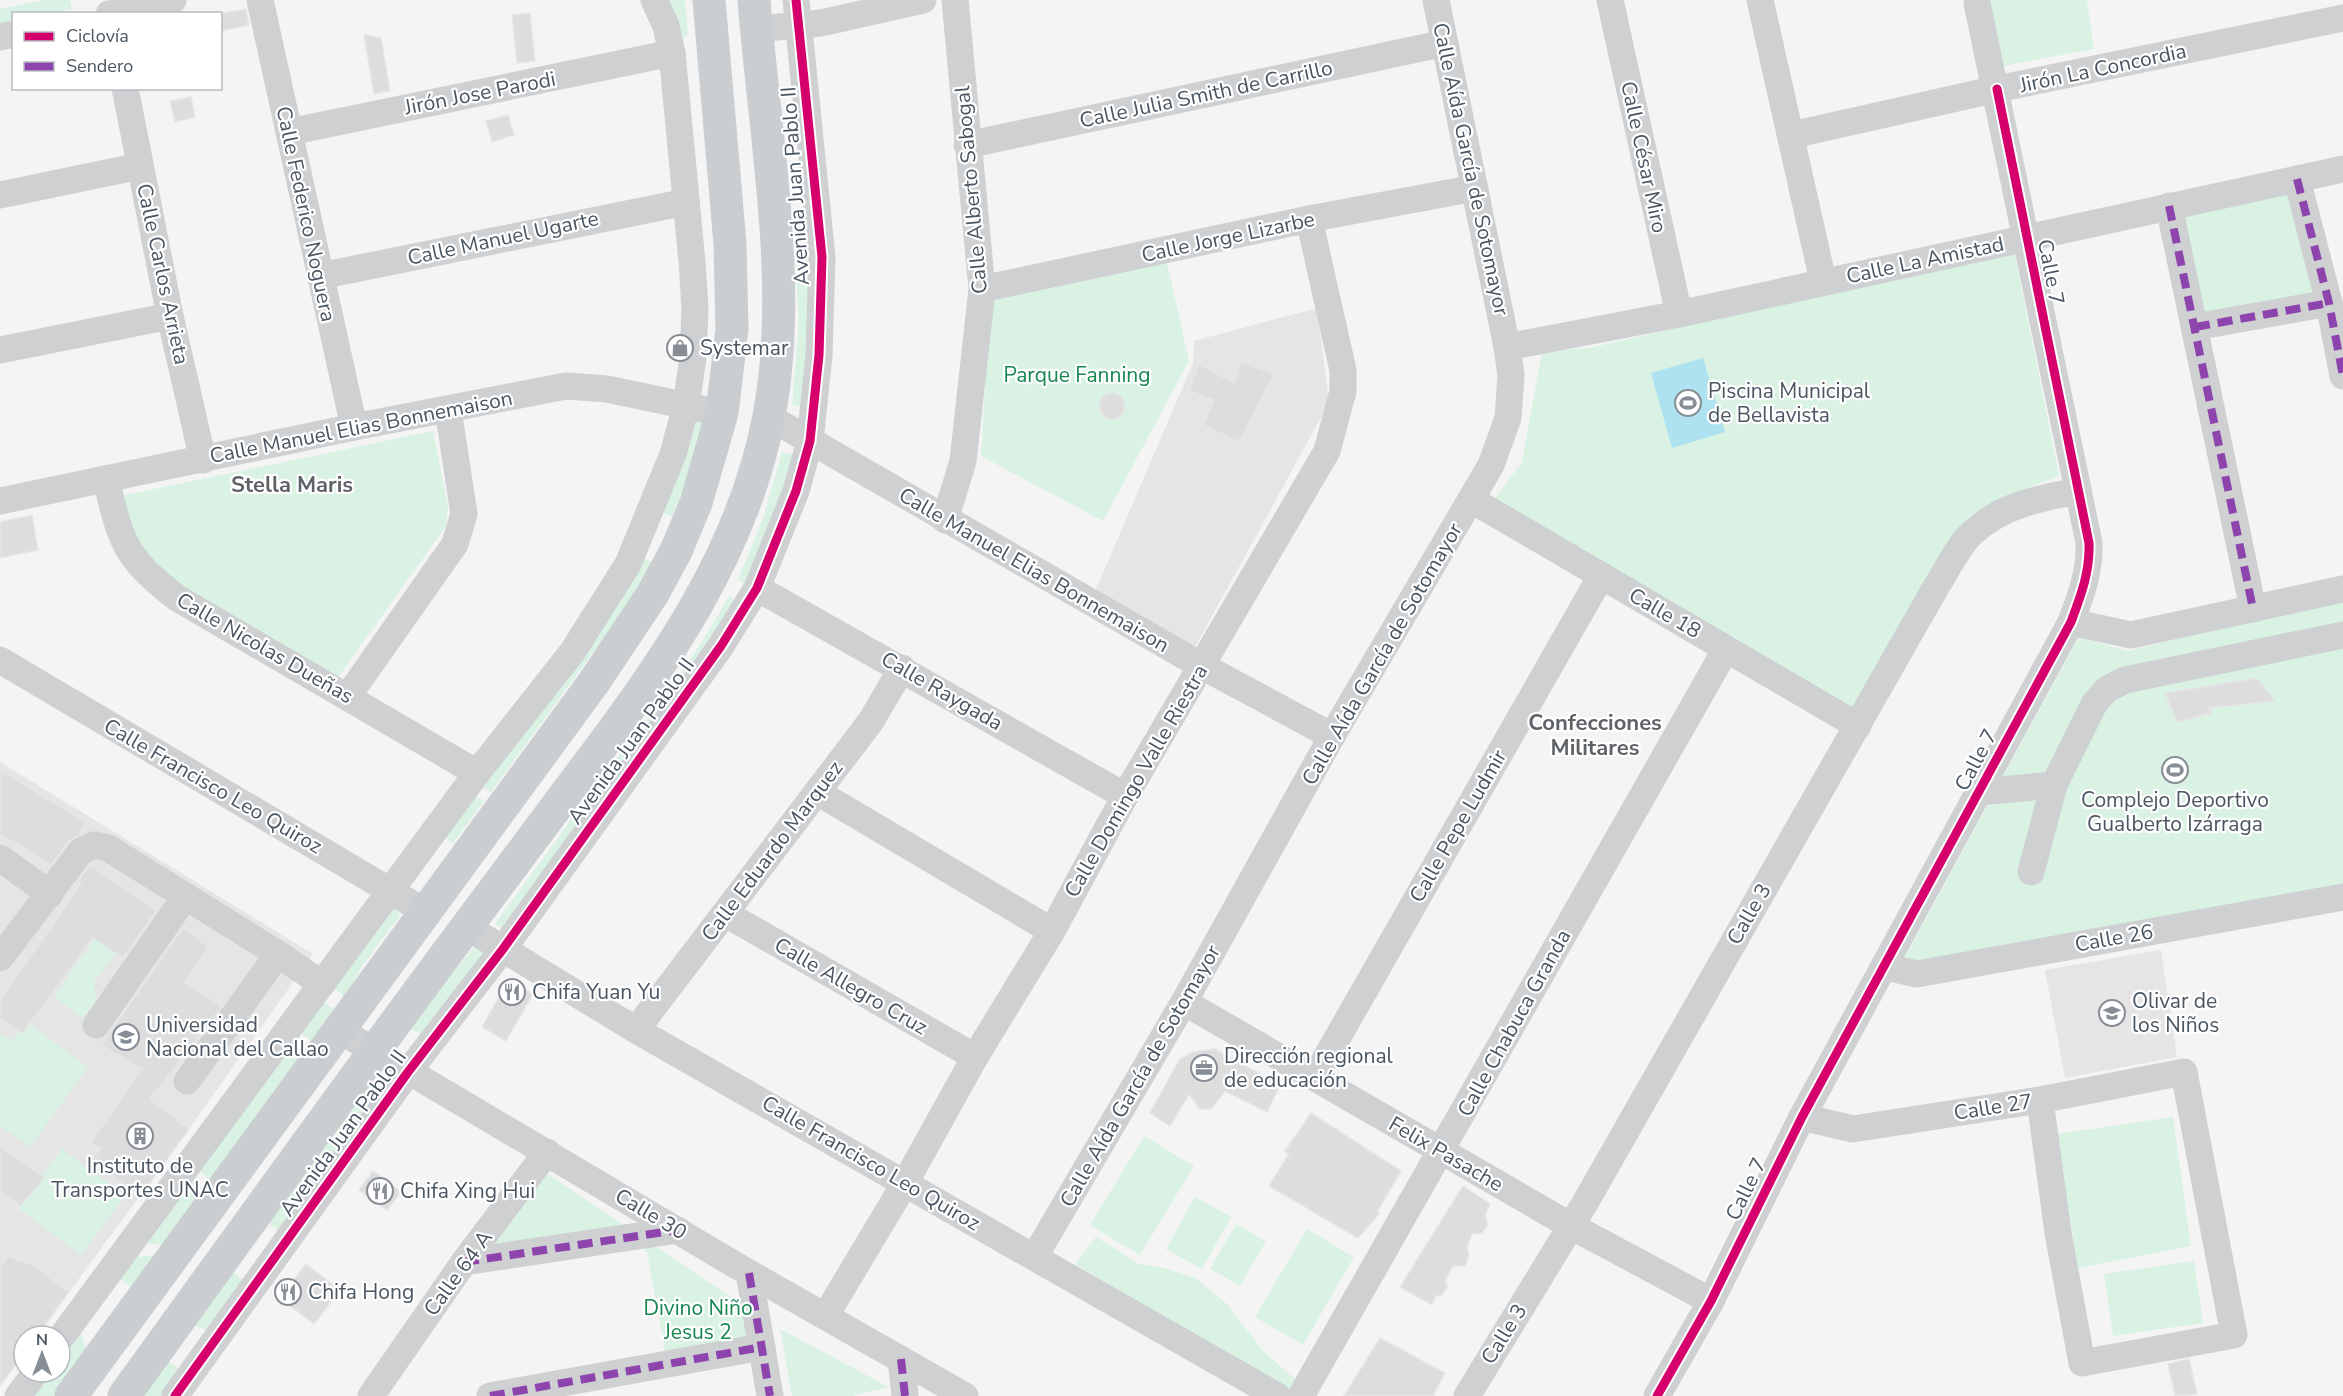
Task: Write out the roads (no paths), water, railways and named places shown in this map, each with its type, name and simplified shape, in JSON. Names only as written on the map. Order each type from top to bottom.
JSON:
[{"type":"main road","points":[[71,1396],[594,682],[652,595],[676,551],[696,503],[722,413],[732,329],[730,244],[709,0]]},
{"type":"main road","name":"Avenida Juan Pablo II","points":[[124,1396],[374,1052],[631,708],[683,632],[732,538],[752,487],[769,417],[777,305],[776,246],[755,15]]},
{"type":"main road","points":[[721,130],[765,125]]},
{"type":"main road","points":[[594,682],[631,708]]},
{"type":"street","points":[[118,12],[173,0]]},
{"type":"street","name":"Calle Federico Noguera","points":[[260,0],[354,427]]},
{"type":"street","points":[[71,1324],[477,773],[573,651],[628,564],[673,453],[686,406],[693,357],[695,309],[672,53],[666,26],[654,0]]},
{"type":"street","name":"Avenida Juan Pablo II","points":[[175,1396],[408,1072],[503,949],[721,646],[758,588],[796,491],[810,441],[819,355],[822,257],[796,0]]},
{"type":"street","points":[[755,15],[799,27],[923,0]]},
{"type":"street","name":"Calle Alberto Sabogal","points":[[945,520],[965,451],[982,289],[955,0]]},
{"type":"street","name":"Calle Aída García de Sotomayor","points":[[1035,1256],[1184,1002],[1332,736],[1472,501],[1502,440],[1508,418],[1511,375],[1507,347],[1436,0]]},
{"type":"street","name":"Calle César Miro","points":[[1610,0],[1679,314]]},
{"type":"street","points":[[1761,0],[1823,282]]},
{"type":"street","name":"Calle 7","points":[[1657,1396],[1711,1301],[1802,1117],[1886,967],[2071,622],[2090,564],[2089,543],[1997,89],[1977,3]]},
{"type":"street","name":"Jirón La Concordia","points":[[1792,135],[2327,14]]},
{"type":"street","name":"Calle Julia Smith de Carrillo","points":[[967,145],[1445,44]]},
{"type":"street","name":"Jirón Jose Parodi","points":[[289,132],[672,53]]},
{"type":"street","name":"Calle Carlos Arrieta","points":[[125,90],[170,316],[203,460]]},
{"type":"street","points":[[0,195],[140,166]]},
{"type":"street","name":"Calle La Amistad","points":[[1507,347],[1679,314],[2343,169]]},
{"type":"street","points":[[2297,179],[2329,303],[2343,376]]},
{"type":"street","name":"Calle Jorge Lizarbe","points":[[982,289],[1310,219],[1475,189]]},
{"type":"street","name":"Calle Manuel Ugarte","points":[[320,276],[686,201]]},
{"type":"street","points":[[2169,206],[2253,609]]},
{"type":"street","name":"Calle Domingo Valle Riestra","points":[[826,1315],[905,1183],[975,1057],[1052,931],[1125,796],[1327,451],[1343,391],[1343,370],[1310,219]]},
{"type":"street","points":[[2195,327],[2329,303]]},
{"type":"street","points":[[0,350],[170,316]]},
{"type":"street","name":"Calle Manuel Elias Bonnemaison","points":[[0,501],[354,427],[566,386],[607,389],[722,413]]},
{"type":"street","points":[[348,696],[455,544],[464,514],[448,409]]},
{"type":"street","name":"Calle Manuel Elias Bonnemaison","points":[[769,417],[1202,666],[1332,736]]},
{"type":"street","name":"Calle Nicolas Dueñas","points":[[106,479],[122,541],[136,562],[153,580],[177,598],[477,773]]},
{"type":"street","name":"Calle 3","points":[[1467,1396],[1571,1226],[1936,587],[1971,534],[1996,515],[2032,499],[2078,491]]},
{"type":"street","name":"Calle 18","points":[[1472,501],[1858,726]]},
{"type":"street","name":"Calle Pepe Ludmir","points":[[1315,1077],[1601,576]]},
{"type":"street","name":"Calle Raygada","points":[[758,588],[1125,796]]},
{"type":"street","points":[[2071,622],[2131,635],[2343,589]]},
{"type":"street","points":[[2031,872],[2054,784],[2094,704],[2106,690],[2125,680],[2343,634]]},
{"type":"street","name":"Calle Chabuca Granda","points":[[1301,1396],[1726,649]]},
{"type":"street","name":"Calle Francisco Leo Quiroz","points":[[0,660],[426,912]]},
{"type":"street","name":"Calle Eduardo Marquez","points":[[636,1030],[871,721],[902,668]]},
{"type":"street","points":[[1979,792],[2054,784]]},
{"type":"street","points":[[818,792],[1052,931]]},
{"type":"street","points":[[0,958],[81,851],[94,844],[108,848],[322,984]]},
{"type":"street","points":[[0,858],[50,894]]},
{"type":"street","points":[[96,1025],[185,897]]},
{"type":"street","name":"Calle 26","points":[[1886,967],[1917,974],[2343,897]]},
{"type":"street","name":"Calle Allegro Cruz","points":[[726,914],[975,1057]]},
{"type":"street","name":"Calle Francisco Leo Quiroz","points":[[467,927],[636,1030],[1277,1396]]},
{"type":"street","points":[[187,1081],[278,954]]},
{"type":"street","name":"Felix Pasache","points":[[1184,1002],[1571,1226],[1711,1301]]},
{"type":"street","name":"Calle 30","points":[[339,1030],[749,1273],[965,1396]]},
{"type":"street","name":"Calle 27","points":[[1802,1117],[1853,1129],[2040,1100],[2184,1072],[2234,1335],[2082,1363],[2058,1233],[2040,1100]]},
{"type":"street","name":"Calle 64 A","points":[[371,1396],[464,1262],[547,1152]]},
{"type":"street","points":[[464,1262],[678,1230]]},
{"type":"street","points":[[749,1273],[770,1396]]},
{"type":"street","points":[[490,1396],[762,1347]]},
{"type":"street","points":[[901,1359],[905,1396]]},
{"type":"water","name":"Piscina Municipal de Bellavista","points":[[1703,358],[1725,432],[1672,448],[1651,373]]},
{"type":"place","name":"Systemar","points":[[680,348]]},
{"type":"place","name":"Piscina Municipal de Bellavista","points":[[1688,403]]},
{"type":"place","name":"Complejo Deportivo Gualberto Izárraga","points":[[2175,770]]},
{"type":"place","name":"Chifa Yuan Yu","points":[[512,992]]},
{"type":"place","name":"Olivar de los Niños","points":[[2112,1013]]},
{"type":"place","name":"Universidad Nacional del Callao","points":[[126,1037]]},
{"type":"place","name":"Dirección regional de educación","points":[[1204,1068]]},
{"type":"place","name":"Instituto de Transportes UNAC","points":[[140,1136]]},
{"type":"place","name":"Chifa Xing Hui","points":[[380,1191]]},
{"type":"place","name":"Chifa Hong","points":[[288,1292]]},
{"type":"district","name":"Stella Maris","points":[[292,485]]},
{"type":"district","name":"Confecciones Militares","points":[[1595,736]]},
{"type":"park label","name":"Parque Fanning","points":[[1077,375]]},
{"type":"park label","name":"Divino Niño Jesus 2","points":[[698,1320]]}]
